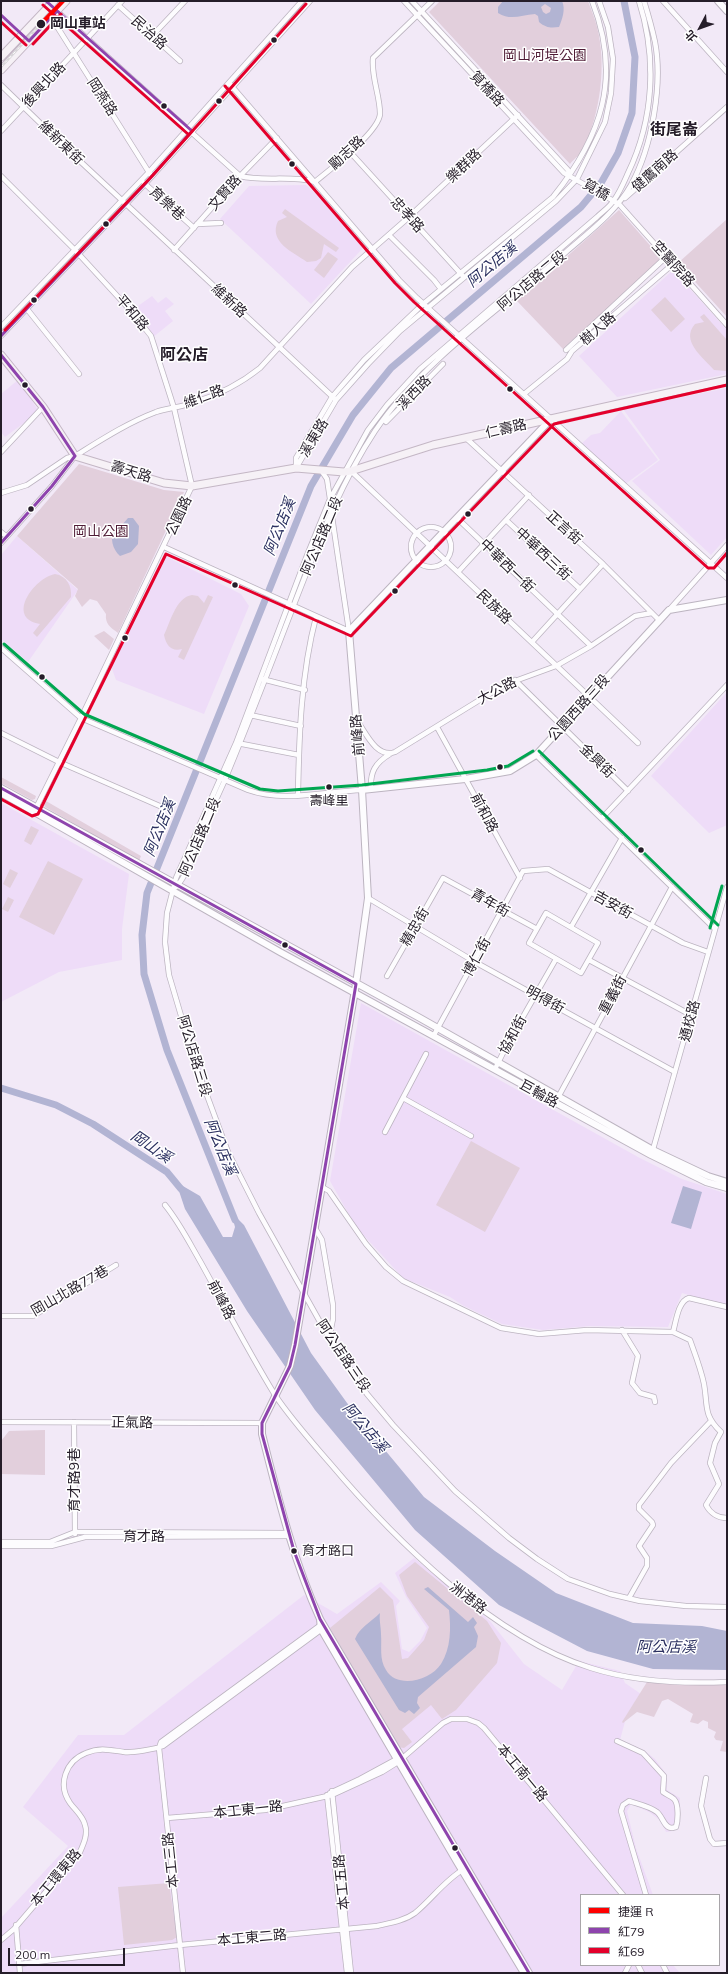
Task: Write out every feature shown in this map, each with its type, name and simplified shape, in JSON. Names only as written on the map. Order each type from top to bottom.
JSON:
[{"type":"main road","points":[[1,70],[66,1]]},
{"type":"main road","points":[[1,58],[52,3]]},
{"type":"main road","points":[[1,355],[43,407],[75,456]]},
{"type":"main road","name":"仁壽路","points":[[321,470],[348,471],[433,445],[727,380]]},
{"type":"main road","name":"壽天路","points":[[75,456],[164,483],[192,486],[296,468],[321,470]]},
{"type":"street","name":"後興北路","points":[[1,131],[122,1]]},
{"type":"street","points":[[152,36],[185,1]]},
{"type":"street","points":[[231,85],[302,1]]},
{"type":"street","points":[[1,326],[77,252],[124,203],[143,182],[149,172],[310,1]]},
{"type":"street","name":"筧橋路","points":[[404,1],[452,53],[568,170],[570,175],[577,179]]},
{"type":"street","name":"筧橋路","points":[[412,1],[457,49],[516,117]]},
{"type":"street","points":[[417,15],[432,1]]},
{"type":"street","name":"溪東路","points":[[296,468],[334,399],[364,360],[423,304],[461,274],[553,196],[585,153],[599,119],[604,95],[607,60],[602,30],[592,1]]},
{"type":"street","name":"溪東路","points":[[334,399],[400,331],[556,201],[577,179],[604,122],[611,93],[613,58],[608,27],[599,1]]},
{"type":"street","name":"阿公店路二段","points":[[174,884],[184,879],[222,779],[264,680],[291,606],[348,471],[368,430],[387,405],[456,333],[541,266],[614,200],[632,165],[649,108],[651,76],[650,47],[639,1]]},
{"type":"street","name":"阿公店路二段","points":[[291,606],[306,558],[330,499],[391,409],[425,373],[462,339],[545,271],[619,204],[631,185],[640,167],[654,112],[657,89],[655,43],[644,1]]},
{"type":"street","points":[[663,1],[727,72]]},
{"type":"street","points":[[718,1],[727,11]]},
{"type":"street","points":[[52,3],[57,11],[87,39],[240,176],[249,178],[301,179],[315,182]]},
{"type":"street","name":"民治路","points":[[118,6],[180,61]]},
{"type":"street","name":"勵志路","points":[[315,182],[350,152],[378,122],[379,102],[373,58],[417,15]]},
{"type":"street","name":"岡燕路","points":[[51,17],[151,177]]},
{"type":"street","points":[[452,53],[457,49]]},
{"type":"street","name":"維新東街","points":[[1,85],[124,203]]},
{"type":"street","points":[[231,85],[399,280],[423,304],[727,578]]},
{"type":"street","name":"健鷹南路","points":[[619,204],[727,107]]},
{"type":"street","points":[[649,108],[654,112]]},
{"type":"street","name":"樂群路","points":[[389,235],[516,117]]},
{"type":"street","points":[[143,182],[151,177],[190,130]]},
{"type":"street","name":"文賢路","points":[[174,250],[240,176],[277,138]]},
{"type":"street","name":"忠孝路","points":[[350,152],[464,278]]},
{"type":"street","name":"平和路","points":[[1,176],[77,252],[131,311],[151,336],[174,408],[192,486]]},
{"type":"street","name":"筧橋","points":[[577,179],[619,204]]},
{"type":"street","name":"育樂巷","points":[[143,182],[194,228]]},
{"type":"street","name":"維新路","points":[[124,203],[334,399]]},
{"type":"street","name":"空醫院路","points":[[619,204],[727,325]]},
{"type":"street","name":"育樂巷","points":[[197,224],[221,223]]},
{"type":"street","points":[[389,235],[434,280],[441,289]]},
{"type":"street","name":"維仁路","points":[[1,492],[27,485],[68,458],[75,456],[135,420],[158,412],[194,403],[237,384],[260,368],[352,267],[389,235]]},
{"type":"street","points":[[1,336],[77,252]]},
{"type":"street","points":[[566,350],[666,257]]},
{"type":"street","name":"樹人路","points":[[524,394],[567,360],[572,351],[673,264]]},
{"type":"street","points":[[541,266],[545,271]]},
{"type":"street","points":[[509,292],[514,297]]},
{"type":"street","points":[[619,302],[623,307]]},
{"type":"street","points":[[27,309],[79,374]]},
{"type":"street","name":"溪西路","points":[[386,422],[443,364]]},
{"type":"street","points":[[1,452],[43,407]]},
{"type":"street","points":[[164,547],[291,606],[349,631],[551,419]]},
{"type":"street","name":"正言街","points":[[466,438],[603,564],[659,620]]},
{"type":"street","points":[[1,543],[52,486],[75,456]]},
{"type":"street","name":"前峰路","points":[[321,470],[327,479],[349,631],[362,790],[368,898],[355,993]]},
{"type":"street","name":"民族路","points":[[348,471],[417,533],[638,743]]},
{"type":"street","name":"公園路","points":[[35,809],[81,718],[192,486]]},
{"type":"street","points":[[458,572],[529,495]]},
{"type":"street","name":"中華西一街","points":[[457,518],[591,646]]},
{"type":"street","name":"中華西三街","points":[[506,520],[580,589]]},
{"type":"street","points":[[428,527],[434,527],[444,531],[451,543],[450,556],[446,561],[435,567],[429,567],[416,560],[411,550],[411,544],[417,533],[428,527]]},
{"type":"street","points":[[1,532],[6,536]]},
{"type":"street","name":"公園西路三段","points":[[362,790],[465,779],[510,772],[536,755],[727,545]]},
{"type":"street","points":[[306,558],[311,560]]},
{"type":"street","points":[[532,642],[603,564]]},
{"type":"street","points":[[669,610],[727,600]]},
{"type":"street","name":"大公路","points":[[371,789],[372,772],[375,766],[391,753],[498,689],[515,680],[556,666],[591,646],[635,616],[652,613]]},
{"type":"street","points":[[298,795],[298,755],[311,638],[316,617]]},
{"type":"street","name":"阿公店路二段","points":[[249,715],[259,678],[277,642]]},
{"type":"street","points":[[1,648],[81,718],[260,794],[278,796],[362,790]]},
{"type":"street","points":[[259,678],[305,690]]},
{"type":"street","name":"金興街","points":[[515,680],[628,791]]},
{"type":"street","points":[[602,818],[727,685]]},
{"type":"street","points":[[249,715],[301,726]]},
{"type":"street","points":[[356,719],[377,749],[386,753],[391,753]]},
{"type":"street","name":"前和路","points":[[436,727],[520,878]]},
{"type":"street","points":[[1,733],[59,762],[162,807]]},
{"type":"street","points":[[238,743],[298,755]]},
{"type":"street","points":[[536,755],[715,929]]},
{"type":"street","name":"阿公店路二段","points":[[170,889],[174,884],[194,834],[222,779]]},
{"type":"street","points":[[1,788],[139,868]]},
{"type":"street","points":[[1,793],[35,809]]},
{"type":"street","points":[[194,834],[200,836]]},
{"type":"street","points":[[571,927],[622,838]]},
{"type":"street","name":"巨輪路","points":[[139,868],[174,884],[498,1062],[558,1096],[652,1153],[708,1176],[727,1182]]},
{"type":"street","name":"巨輪路","points":[[139,868],[170,889],[355,993],[556,1103],[706,1182],[727,1188]]},
{"type":"street","name":"吉安街","points":[[520,878],[523,871],[548,869],[683,943],[708,952]]},
{"type":"street","name":"青年街","points":[[443,878],[537,929]]},
{"type":"street","name":"精忠街","points":[[387,976],[443,878]]},
{"type":"street","name":"博仁街","points":[[434,1035],[520,878]]},
{"type":"street","name":"重義街","points":[[556,1103],[558,1096],[672,887]]},
{"type":"street","name":"通校路","points":[[652,1153],[727,887]]},
{"type":"street","name":"阿公店路三段","points":[[170,889],[165,928],[168,969],[195,1063],[228,1152],[303,1294],[329,1338],[367,1394],[388,1420],[455,1491],[526,1551],[568,1579],[629,1598],[686,1606],[727,1607]]},
{"type":"street","name":"明得街","points":[[368,898],[475,962],[675,1072]]},
{"type":"street","points":[[546,913],[571,927],[598,943],[581,973],[529,943],[546,913]]},
{"type":"street","name":"協和街","points":[[494,1069],[556,959]]},
{"type":"street","points":[[589,960],[691,1015]]},
{"type":"street","points":[[355,993],[295,1345],[290,1366],[262,1423],[262,1434],[288,1534],[306,1589],[322,1625],[398,1760],[524,1973]]},
{"type":"street","points":[[385,1132],[426,1054]]},
{"type":"street","points":[[403,1098],[471,1136]]},
{"type":"street","points":[[322,1187],[329,1192],[366,1244],[386,1267],[403,1281],[501,1328],[524,1333],[539,1334],[622,1330],[673,1332],[690,1340],[704,1384],[705,1403],[710,1422],[721,1432],[715,1443],[710,1463],[719,1484],[706,1504],[715,1515],[721,1518],[727,1518]]},
{"type":"street","name":"前峰路","points":[[165,1205],[173,1215],[220,1296],[237,1330],[276,1396]]},
{"type":"street","points":[[315,1228],[322,1240],[333,1305],[333,1319],[329,1338]]},
{"type":"street","name":"岡山北路77巷","points":[[1,1316],[33,1316],[116,1265]]},
{"type":"street","points":[[673,1332],[682,1303],[685,1299],[689,1298],[727,1307]]},
{"type":"street","points":[[622,1330],[638,1356],[632,1383],[640,1394],[654,1396],[655,1402]]},
{"type":"street","name":"洲港路","points":[[276,1396],[298,1427],[351,1489],[413,1552],[454,1587],[492,1616],[530,1642],[589,1668],[610,1673],[663,1682],[727,1682]]},
{"type":"street","name":"正氣路","points":[[1,1422],[262,1423]]},
{"type":"street","name":"育才路9巷","points":[[74,1422],[76,1538]]},
{"type":"street","points":[[629,1598],[647,1566],[647,1558],[639,1546],[653,1525],[652,1522],[639,1509],[639,1505],[671,1464],[710,1422]]},
{"type":"street","name":"育才路","points":[[1,1542],[50,1542],[75,1532],[288,1534]]},
{"type":"street","name":"育才路","points":[[1,1546],[51,1546],[76,1538],[288,1534]]},
{"type":"street","points":[[159,1748],[161,1742],[322,1625]]},
{"type":"street","name":"本工南一路","points":[[398,1760],[443,1723],[459,1718],[478,1723],[484,1728],[622,1894]]},
{"type":"street","points":[[617,1741],[646,1755],[664,1776],[663,1792],[673,1798],[677,1803],[677,1823],[676,1827],[672,1828],[666,1825],[655,1811],[629,1801],[623,1805],[621,1811],[646,1894]]},
{"type":"street","name":"本工三路","points":[[159,1748],[183,1973]]},
{"type":"street","name":"本工環東路","points":[[1,1940],[80,1852],[84,1844],[86,1826],[65,1793],[65,1774],[70,1764],[84,1753],[97,1749],[130,1752],[159,1748]]},
{"type":"street","name":"本工東一路","points":[[167,1818],[265,1810],[304,1802],[331,1794],[398,1760]]},
{"type":"street","points":[[706,1778],[701,1806],[710,1839],[714,1844],[727,1843]]},
{"type":"street","name":"本工五路","points":[[331,1794],[347,1973]]},
{"type":"street","points":[[463,1869],[529,1973]]},
{"type":"street","name":"本工東二路","points":[[19,1964],[180,1945],[377,1926],[402,1920],[415,1913],[463,1869]]},
{"type":"street","points":[[16,1925],[20,1973]]},
{"type":"street","name":"本工五路","points":[[344,1929],[351,1973]]},
{"type":"shaded area","points":[[306,185],[328,204],[363,248],[311,304],[220,219],[249,186]]},
{"type":"shaded area","points":[[673,270],[727,330],[727,374],[617,397],[579,356]]},
{"type":"shaded area","points":[[152,296],[158,303],[166,297],[174,304],[165,311],[173,321],[152,338],[131,311]]},
{"type":"shaded area","points":[[18,380],[38,410],[28,420],[5,437],[1,432],[1,394]]},
{"type":"shaded area","points":[[727,388],[727,537],[711,555],[632,481],[660,460],[623,409]]},
{"type":"shaded area","points":[[621,411],[658,460],[624,485],[580,445],[591,435],[600,433]]},
{"type":"shaded area","points":[[17,536],[78,590],[28,662],[1,639],[1,555]]},
{"type":"shaded area","points":[[165,556],[241,594],[249,606],[204,714],[116,680],[111,666]]},
{"type":"shaded area","points":[[727,692],[727,825],[709,833],[651,776]]},
{"type":"shaded area","points":[[1,803],[129,874],[122,929],[122,960],[59,972],[1,1002]]},
{"type":"shaded area","points":[[361,1003],[638,1157],[682,1179],[727,1194],[727,1306],[682,1293],[668,1327],[589,1326],[543,1330],[502,1324],[464,1306],[450,1297],[403,1278],[356,1227],[330,1181]]},
{"type":"shaded area","points":[[414,1558],[490,1621],[524,1664],[562,1690],[579,1661],[620,1671],[625,1683],[641,1694],[626,1718],[620,1740],[645,1751],[655,1759],[666,1774],[667,1790],[680,1798],[680,1825],[673,1831],[666,1832],[661,1821],[649,1812],[631,1804],[627,1811],[636,1848],[653,1894],[580,1894],[580,1966],[674,1966],[680,1973],[1,1973],[1,1918],[68,1846],[23,1807],[78,1735],[124,1735],[304,1595],[337,1614],[381,1582],[400,1601],[396,1606],[402,1649],[409,1652],[420,1641],[427,1628],[406,1597],[395,1573]]},
{"type":"green space","name":"岡山河堤公園","points":[[440,1],[588,1],[596,24],[600,42],[602,73],[598,104],[590,134],[583,150],[570,164],[429,12]]},
{"type":"green space","points":[[285,209],[339,248],[336,252],[324,244],[321,258],[316,261],[307,262],[284,246],[276,235],[276,228],[278,221],[287,217],[282,213]]},
{"type":"green space","points":[[619,210],[662,259],[563,349],[517,301]]},
{"type":"green space","points":[[727,219],[727,317],[678,263]]},
{"type":"green space","points":[[328,252],[338,259],[324,278],[314,270]]},
{"type":"green space","points":[[665,297],[685,319],[671,332],[651,310]]},
{"type":"green space","points":[[704,314],[727,340],[726,371],[714,370],[699,354],[692,343],[690,337],[691,330],[695,324],[704,322],[700,317]]},
{"type":"green space","name":"岡山公園","points":[[79,464],[164,490],[184,492],[118,633],[109,625],[106,620],[106,614],[97,601],[90,599],[82,607],[75,596],[78,589],[17,536]]},
{"type":"green space","points":[[55,574],[66,579],[70,585],[71,597],[37,637],[33,633],[40,624],[30,620],[25,614],[24,607],[26,598],[39,583],[47,577]]},
{"type":"green space","points":[[192,595],[198,596],[204,603],[208,595],[213,597],[184,660],[178,657],[182,649],[172,649],[166,642],[164,635],[178,605],[186,597]]},
{"type":"green space","points":[[104,631],[114,639],[109,650],[94,636]]},
{"type":"green space","points":[[1,777],[36,796],[35,799],[32,800],[1,783]]},
{"type":"green space","points":[[46,801],[141,856],[139,861],[45,807],[44,805]]},
{"type":"green space","points":[[31,826],[39,830],[31,845],[24,841]]},
{"type":"green space","points":[[48,861],[83,879],[54,935],[19,917]]},
{"type":"green space","points":[[10,869],[18,873],[10,888],[3,884]]},
{"type":"green space","points":[[8,897],[14,900],[8,912],[2,909]]},
{"type":"green space","points":[[471,1141],[520,1168],[485,1232],[436,1205]]},
{"type":"green space","points":[[45,1430],[45,1475],[1,1474],[1,1441],[9,1431]]},
{"type":"green space","points":[[415,1562],[487,1621],[501,1643],[497,1663],[456,1710],[442,1719],[431,1705],[402,1729],[412,1742],[404,1748],[398,1747],[330,1628],[380,1587],[393,1600],[402,1659],[408,1658],[424,1640],[429,1627],[407,1596],[399,1575]]},
{"type":"green space","points":[[647,1682],[683,1685],[727,1684],[727,1752],[720,1751],[723,1741],[716,1740],[714,1737],[716,1732],[708,1728],[708,1722],[703,1720],[698,1724],[690,1722],[693,1714],[668,1699],[662,1701],[654,1717],[637,1712],[623,1723],[622,1722]]},
{"type":"green space","points":[[169,1883],[177,1937],[172,1940],[124,1945],[118,1887]]},
{"type":"water","points":[[503,1],[562,1],[564,11],[559,27],[551,27],[539,22],[538,16],[535,14],[507,17],[498,13],[498,7]],"holes":[[[545,4],[551,8],[550,12],[546,14],[543,12],[541,7]]]},
{"type":"water","points":[[128,518],[133,518],[139,526],[138,544],[131,552],[120,556],[114,547],[112,540],[113,532],[114,529],[122,525]]},
{"type":"water","name":"阿公店溪","points":[[176,1182],[200,1196],[223,1237],[232,1237],[235,1227],[231,1212],[244,1225],[311,1353],[355,1414],[424,1497],[495,1551],[556,1593],[633,1623],[702,1626],[727,1631],[727,1670],[653,1669],[587,1651],[499,1605],[415,1530],[315,1410],[247,1311],[185,1209]]},
{"type":"water","points":[[683,1186],[702,1192],[691,1229],[671,1223]]},
{"type":"water","points":[[428,1587],[468,1622],[473,1617],[477,1623],[474,1627],[478,1636],[476,1647],[418,1697],[417,1703],[420,1708],[414,1714],[409,1710],[405,1713],[399,1710],[355,1639],[362,1628],[380,1613],[382,1662],[386,1670],[391,1676],[405,1681],[422,1678],[429,1675],[441,1664],[447,1651],[450,1638],[450,1624],[449,1610],[424,1589]]},
{"type":"waterway","name":"阿公店溪","points":[[235,1220],[167,1050],[144,974],[142,935],[147,893],[311,486],[353,415],[391,368],[581,207],[601,183],[618,153],[632,113],[635,57],[624,1]]},
{"type":"waterway","name":"岡山溪","points":[[1,1088],[56,1105],[93,1124],[167,1172],[181,1189]]},
{"type":"railway","points":[[1,67],[41,24]]},
{"type":"metro line","name":"R","points":[[41,24],[63,1]]},
{"type":"transit line","name":"紅79","points":[[1,336],[145,184],[192,131],[46,1]]},
{"type":"transit line","name":"紅69","points":[[5,330],[153,175],[306,4]]},
{"type":"transit line","name":"紅69","points":[[43,5],[189,135]]},
{"type":"transit line","name":"紅79","points":[[1,15],[29,41],[57,11]]},
{"type":"transit line","name":"紅69","points":[[33,44],[61,14]]},
{"type":"transit line","name":"紅69","points":[[1,22],[26,45]]},
{"type":"transit line","name":"紅69","points":[[225,86],[395,283],[414,302],[708,568],[714,568],[727,553]]},
{"type":"transit line","name":"紅79","points":[[1,355],[43,407],[75,456]]},
{"type":"transit line","name":"紅69","points":[[1,799],[32,816],[38,814],[166,554],[351,636],[554,424],[727,385]]},
{"type":"transit line","name":"紅79","points":[[1,543],[52,486],[75,456]]},
{"type":"transit line","points":[[4,644],[84,714],[260,789],[278,791],[362,785],[487,770],[508,766],[533,751]]},
{"type":"transit line","points":[[539,751],[718,925]]},
{"type":"transit line","name":"紅79","points":[[1,788],[356,984],[295,1345],[290,1366],[262,1423],[262,1434],[294,1551],[320,1619],[529,1973]]},
{"type":"transit line","points":[[710,928],[722,886]]},
{"type":"place","name":"岡山車站","points":[[41,24]]},
{"type":"place","name":"壽峰里","points":[[329,787]]},
{"type":"place","name":"育才路口","points":[[294,1551]]},
{"type":"district","name":"街尾崙","points":[[674,130]]},
{"type":"district","name":"阿公店","points":[[184,355]]}]
